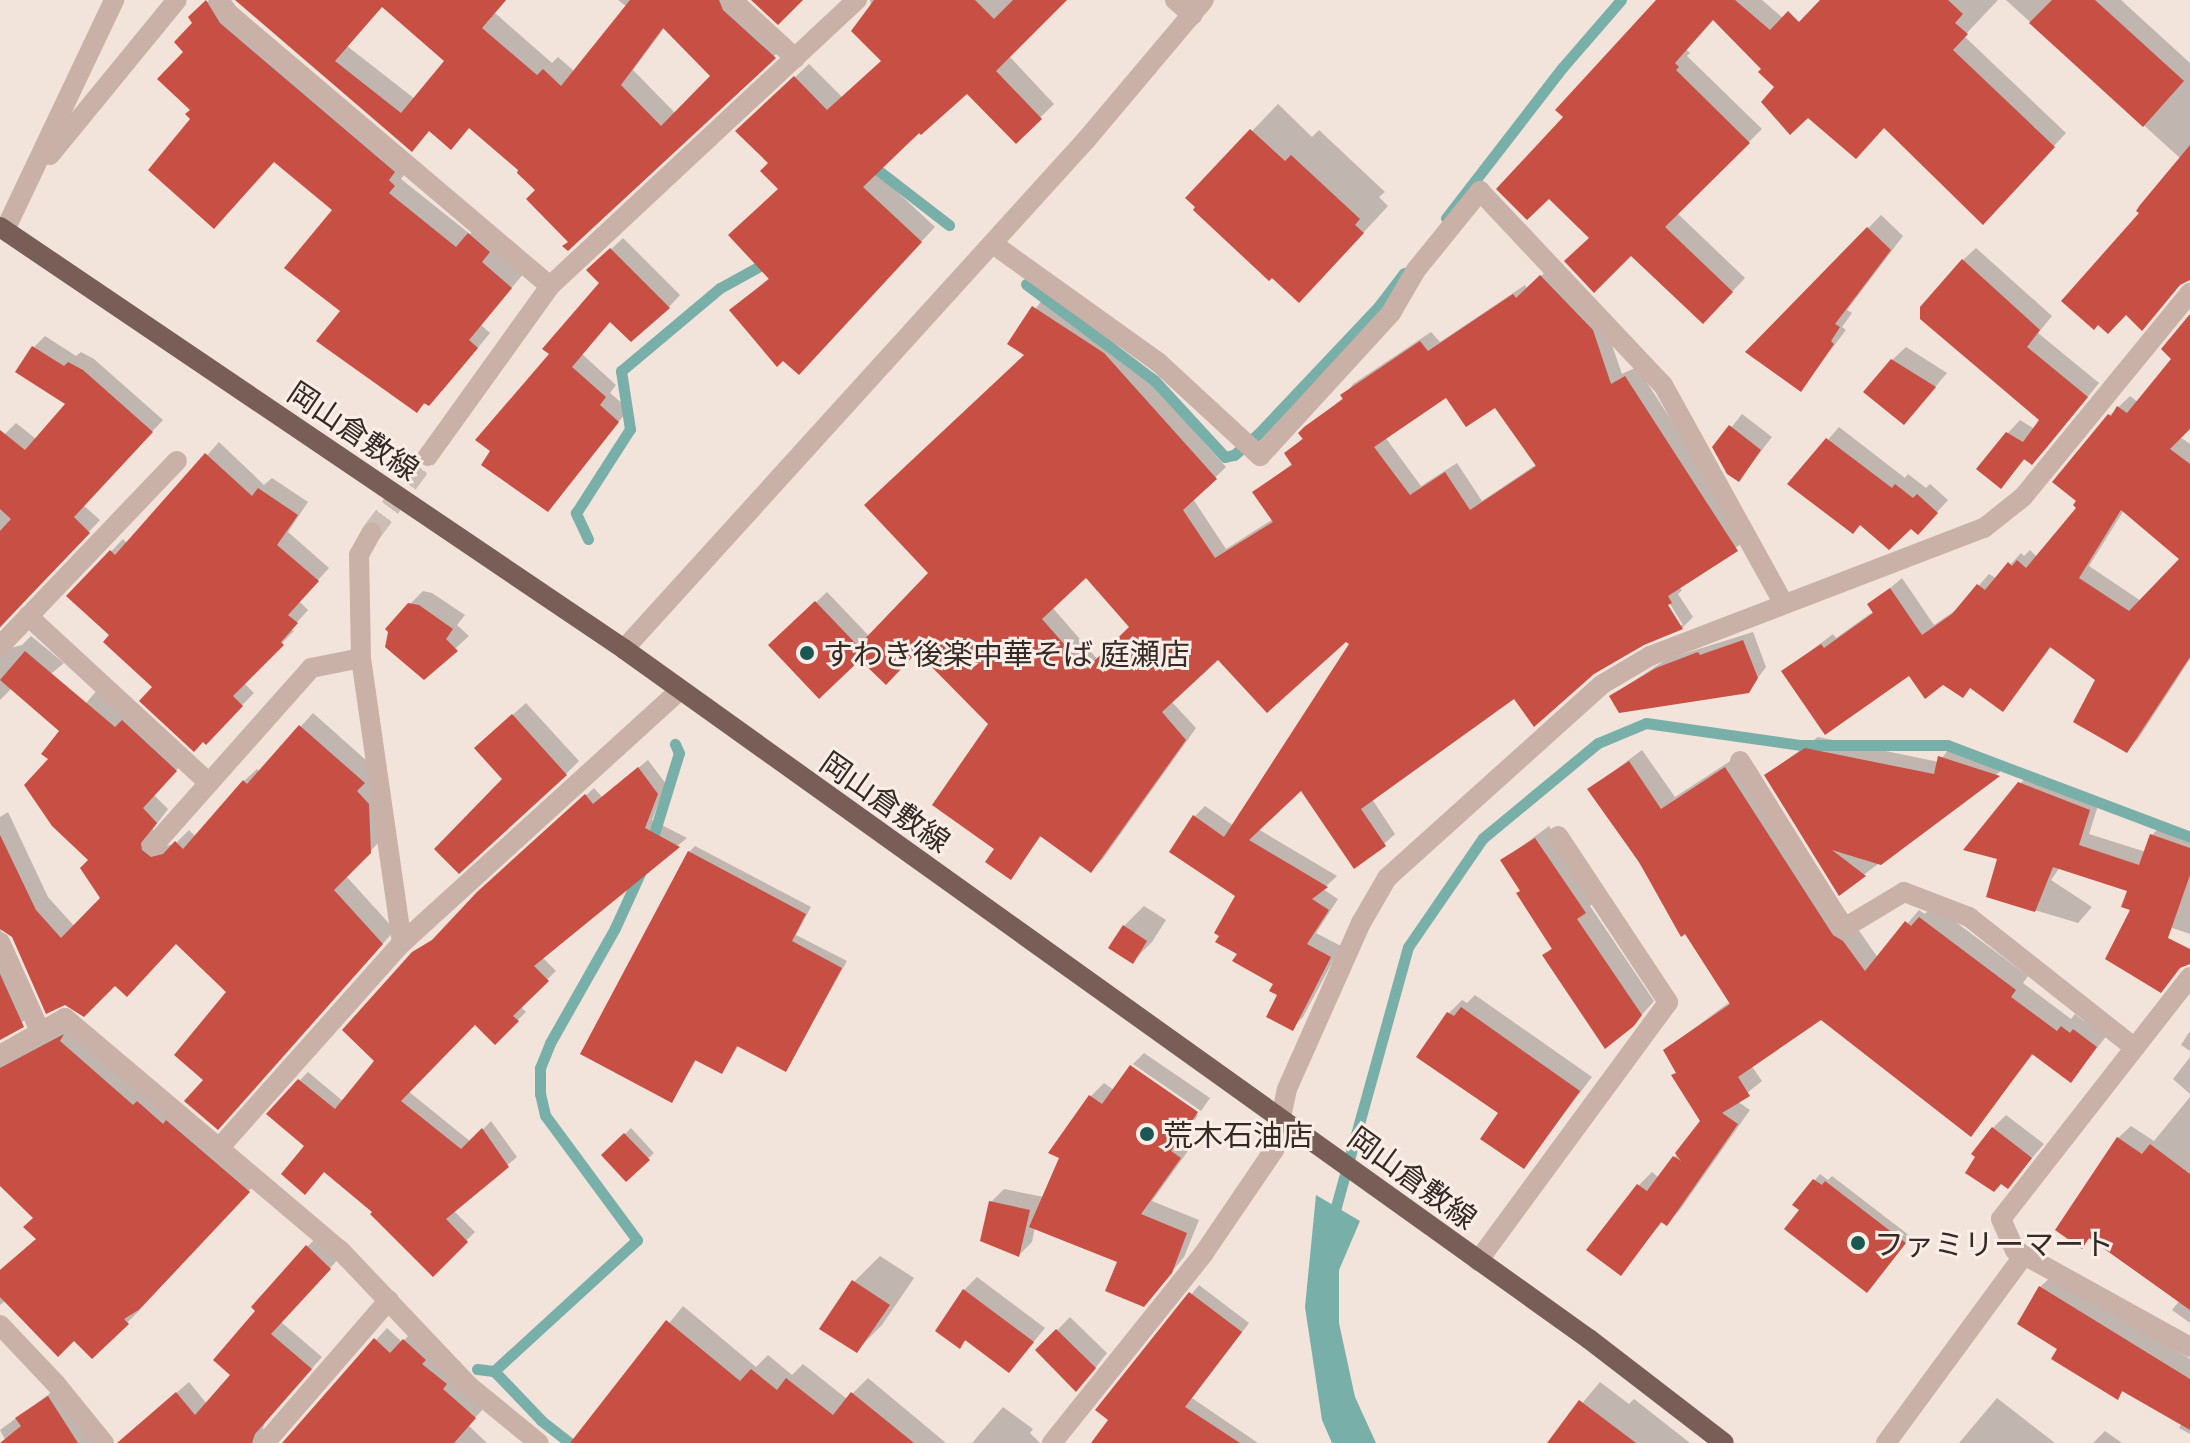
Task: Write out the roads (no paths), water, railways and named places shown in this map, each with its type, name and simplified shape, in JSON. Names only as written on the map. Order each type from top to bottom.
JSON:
[{"type":"main road","name":"岡山倉敷線","points":[[2,228],[624,649],[1589,1339],[1724,1443]]},
{"type":"street","points":[[2,228],[24,190],[114,0]]},
{"type":"street","points":[[24,190],[177,0]]},
{"type":"street","points":[[219,0],[240,23],[550,286]]},
{"type":"street","points":[[732,0],[795,58]]},
{"type":"street","points":[[428,456],[550,286],[857,0]]},
{"type":"street","points":[[624,649],[993,244],[1198,7],[1175,0]]},
{"type":"street","points":[[993,244],[1158,362],[1260,456],[1391,313],[1416,270],[1480,191],[1663,385],[1784,604]]},
{"type":"street","points":[[1052,1443],[1204,1253],[1274,1150],[1287,1089],[1361,923],[1387,878],[1601,685],[1650,656],[1984,528],[2023,497],[2190,293]]},
{"type":"street","points":[[0,646],[177,461]]},
{"type":"street","points":[[372,532],[359,555],[361,658],[402,943]]},
{"type":"street","points":[[28,616],[209,783]]},
{"type":"street","points":[[154,845],[311,668],[361,658]]},
{"type":"street","points":[[220,1147],[402,943],[679,691]]},
{"type":"street","points":[[1740,761],[1844,928],[1904,892],[1969,917],[2135,1048]]},
{"type":"street","points":[[1478,1261],[1668,1002],[1558,836]]},
{"type":"street","points":[[0,942],[40,1031]]},
{"type":"street","points":[[2190,977],[2001,1219],[2015,1250],[2190,1347]]},
{"type":"street","points":[[0,1055],[65,1018],[340,1250],[469,1386],[539,1443]]},
{"type":"street","points":[[1886,1443],[2024,1255]]},
{"type":"street","points":[[265,1443],[389,1300]]},
{"type":"street","points":[[0,1325],[56,1384],[104,1443]]},
{"type":"water","points":[[1316,1195],[1360,1221],[1339,1270],[1339,1323],[1355,1397],[1376,1443],[1332,1443],[1322,1420],[1305,1307]]},
{"type":"waterway","points":[[1446,218],[1562,68],[1621,0]]},
{"type":"waterway","points":[[870,164],[949,225]]},
{"type":"waterway","points":[[588,539],[576,513],[630,429],[621,371],[720,288],[769,261]]},
{"type":"waterway","points":[[1026,284],[1155,381],[1225,457],[1234,455],[1258,434],[1378,307],[1404,273]]},
{"type":"waterway","points":[[1332,1221],[1408,947],[1483,838],[1598,743],[1646,723],[1801,745],[1947,745],[2190,837]]},
{"type":"waterway","points":[[650,847],[679,753],[675,744]]},
{"type":"waterway","points":[[570,1443],[541,1420],[494,1371],[637,1240],[545,1115],[540,1094],[540,1068],[550,1043],[615,928],[641,871]]},
{"type":"waterway","points":[[477,1369],[494,1371]]},
{"type":"tunnel","points":[[372,532],[428,456]]},
{"type":"place","name":"すわき後楽中華そば 庭瀬店","points":[[807,653]]},
{"type":"place","name":"荒木石油店","points":[[1147,1134]]},
{"type":"place","name":"ファミリーマート","points":[[1858,1243]]}]
